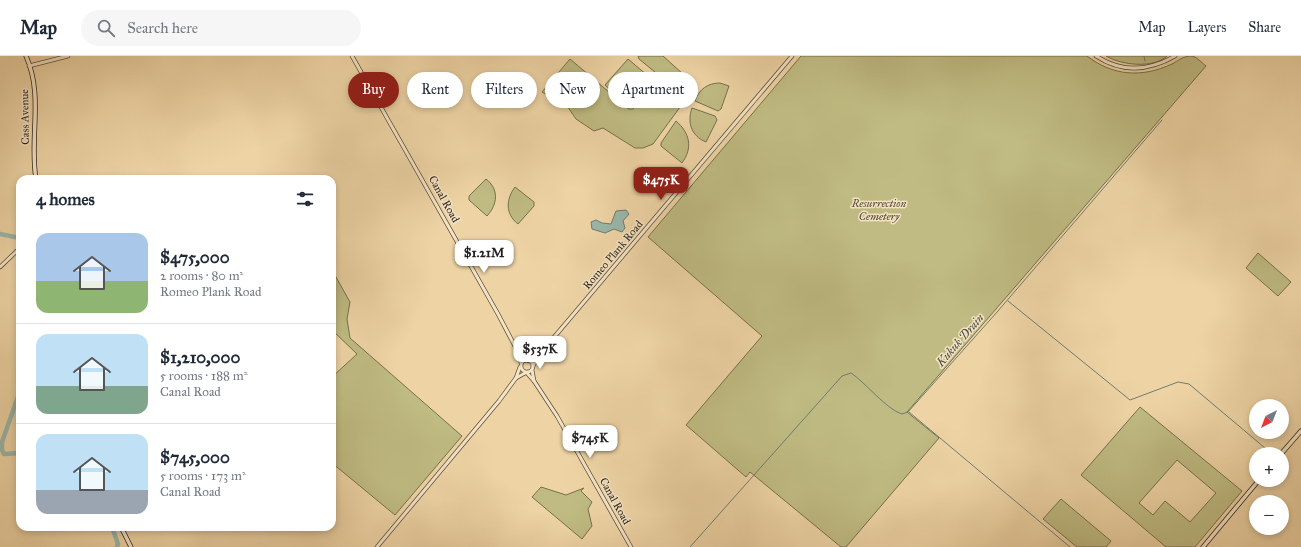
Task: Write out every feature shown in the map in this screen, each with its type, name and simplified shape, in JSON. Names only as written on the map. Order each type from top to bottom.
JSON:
[{"type":"main road","name":"Cass Avenue","points":[[26,56],[36,99],[36,175]]},
{"type":"main road","points":[[1287,447],[1301,431]]},
{"type":"main road","points":[[1203,547],[1253,487]]},
{"type":"main road","points":[[123,531],[131,547]]},
{"type":"street","points":[[29,66],[68,56]]},
{"type":"street","name":"Canal Road","points":[[352,56],[518,352],[521,365],[534,381],[557,416],[631,547]]},
{"type":"street","name":"Romeo Plank Road","points":[[532,370],[540,355],[792,56]]},
{"type":"street","points":[[1096,56],[1118,66],[1137,69],[1154,66],[1175,56]]},
{"type":"street","points":[[0,267],[16,252]]},
{"type":"street","name":"Canal Road","points":[[518,352],[533,366]]},
{"type":"street","name":"Romeo Plank Road","points":[[521,365],[540,355]]},
{"type":"street","points":[[377,547],[499,401],[516,378],[521,365]]},
{"type":"street","points":[[516,378],[532,370]]},
{"type":"street","name":"Canal Road","points":[[532,370],[534,381]]},
{"type":"green space","points":[[638,56],[663,56],[681,72],[655,72],[639,59]]},
{"type":"green space","name":"Resurrection Cemetery","points":[[801,56],[1087,56],[1107,68],[1128,73],[1139,73],[1161,68],[1188,56],[1193,56],[1206,66],[907,412],[939,438],[846,547],[841,547],[750,472],[746,477],[686,425],[762,336],[648,237]]},
{"type":"green space","points":[[1106,56],[1167,56],[1154,63],[1137,64],[1120,62]]},
{"type":"green space","points":[[570,59],[585,72],[559,72]]},
{"type":"green space","points":[[628,59],[643,72],[616,72]]},
{"type":"green space","points":[[720,83],[729,86],[721,109],[718,111],[698,102],[699,93],[704,88],[712,84]]},
{"type":"green space","points":[[600,84],[608,91],[608,108],[679,108],[653,144],[643,148],[635,148],[603,128],[594,131],[576,119],[568,108],[600,108]]},
{"type":"green space","points":[[692,108],[715,116],[717,120],[706,142],[694,132],[690,123]]},
{"type":"green space","points":[[676,121],[687,136],[689,146],[688,152],[682,163],[661,146],[661,143]]},
{"type":"green space","points":[[486,179],[493,187],[496,197],[493,207],[487,216],[469,200],[469,196]]},
{"type":"green space","points":[[515,187],[534,202],[534,206],[518,224],[511,216],[508,206],[510,196]]},
{"type":"green space","points":[[1258,253],[1291,282],[1278,296],[1246,268]]},
{"type":"green space","points":[[336,277],[350,302],[347,319],[350,338],[462,436],[395,515],[336,466],[336,373],[357,354],[336,334]]},
{"type":"green space","points":[[1140,407],[1242,491],[1195,547],[1166,547],[1081,475]],"holes":[[[1177,460],[1216,493],[1190,522],[1165,501],[1153,515],[1139,503]]]},
{"type":"green space","points":[[541,487],[566,495],[584,488],[581,491],[592,502],[588,509],[592,526],[582,539],[532,497]]},
{"type":"green space","points":[[1061,499],[1111,541],[1106,547],[1077,547],[1043,519]]},
{"type":"shaded area","points":[[626,210],[629,214],[623,221],[625,228],[622,232],[614,229],[605,233],[592,229],[591,222],[596,220],[602,223],[611,224],[616,211]]},
{"type":"waterway","name":"Kukuk Drain","points":[[1144,56],[1145,61]]},
{"type":"waterway","name":"Kukuk Drain","points":[[690,547],[842,376],[851,373],[889,407],[902,414],[908,412],[998,311],[1162,120]]},
{"type":"waterway","points":[[0,234],[16,237]]},
{"type":"waterway","points":[[1008,301],[1130,400],[1178,382],[1189,384],[1264,447]]},
{"type":"waterway","points":[[16,402],[2,442],[2,450],[4,454],[16,453]]},
{"type":"waterway","name":"Kukuk Drain","points":[[909,412],[1070,547]]},
{"type":"waterway","points":[[113,531],[118,544],[117,547]]}]
